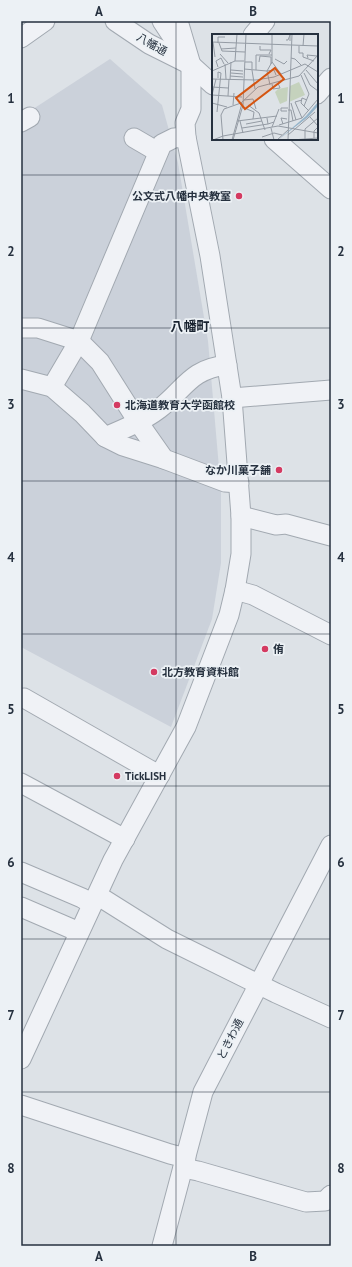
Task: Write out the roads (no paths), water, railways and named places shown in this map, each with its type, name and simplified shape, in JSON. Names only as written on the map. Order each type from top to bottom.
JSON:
[{"type":"street","points":[[21,38],[45,21]]},
{"type":"street","name":"八幡通","points":[[115,21],[149,44],[191,65]]},
{"type":"street","name":"八幡通","points":[[162,21],[191,65],[212,84]]},
{"type":"street","points":[[21,1059],[94,900],[125,839],[186,727],[229,615],[241,554],[241,516],[232,398],[210,256],[186,137],[185,123],[191,109],[191,65],[178,21]]},
{"type":"street","points":[[254,34],[264,21]]},
{"type":"street","points":[[318,93],[331,78]]},
{"type":"street","points":[[52,387],[79,341],[162,144],[174,138],[186,137]]},
{"type":"street","points":[[134,138],[158,152]]},
{"type":"street","points":[[276,140],[331,189]]},
{"type":"street","points":[[21,328],[38,328],[79,341],[100,362],[138,422],[164,459]]},
{"type":"street","points":[[105,437],[138,422],[160,408],[189,380],[204,370],[227,366]]},
{"type":"street","points":[[21,379],[52,387],[82,413],[105,437],[123,446],[164,459],[224,482],[239,483]]},
{"type":"street","points":[[232,398],[331,390]]},
{"type":"street","points":[[241,516],[276,525],[286,524],[331,536]]},
{"type":"street","points":[[235,590],[253,595],[331,635]]},
{"type":"street","points":[[24,698],[160,775]]},
{"type":"street","points":[[21,783],[125,839]]},
{"type":"street","name":"ときわ通","points":[[162,1246],[203,1092],[331,844]]},
{"type":"street","points":[[21,872],[82,898],[94,900],[167,939],[331,1018]]},
{"type":"street","points":[[21,907],[79,932]]},
{"type":"street","points":[[21,1105],[170,1154],[198,1171],[306,1202],[325,1201],[331,1195]]},
{"type":"place","name":"公文式八幡中央教室","points":[[239,196]]},
{"type":"place","name":"北海道教育大学函館校","points":[[117,405]]},
{"type":"place","name":"なか川菓子舗","points":[[279,470]]},
{"type":"place","name":"侑","points":[[265,649]]},
{"type":"place","name":"北方教育資料館","points":[[154,672]]},
{"type":"place","name":"TickLISH","points":[[117,776]]},
{"type":"district","name":"八幡町","points":[[190,326]]}]
